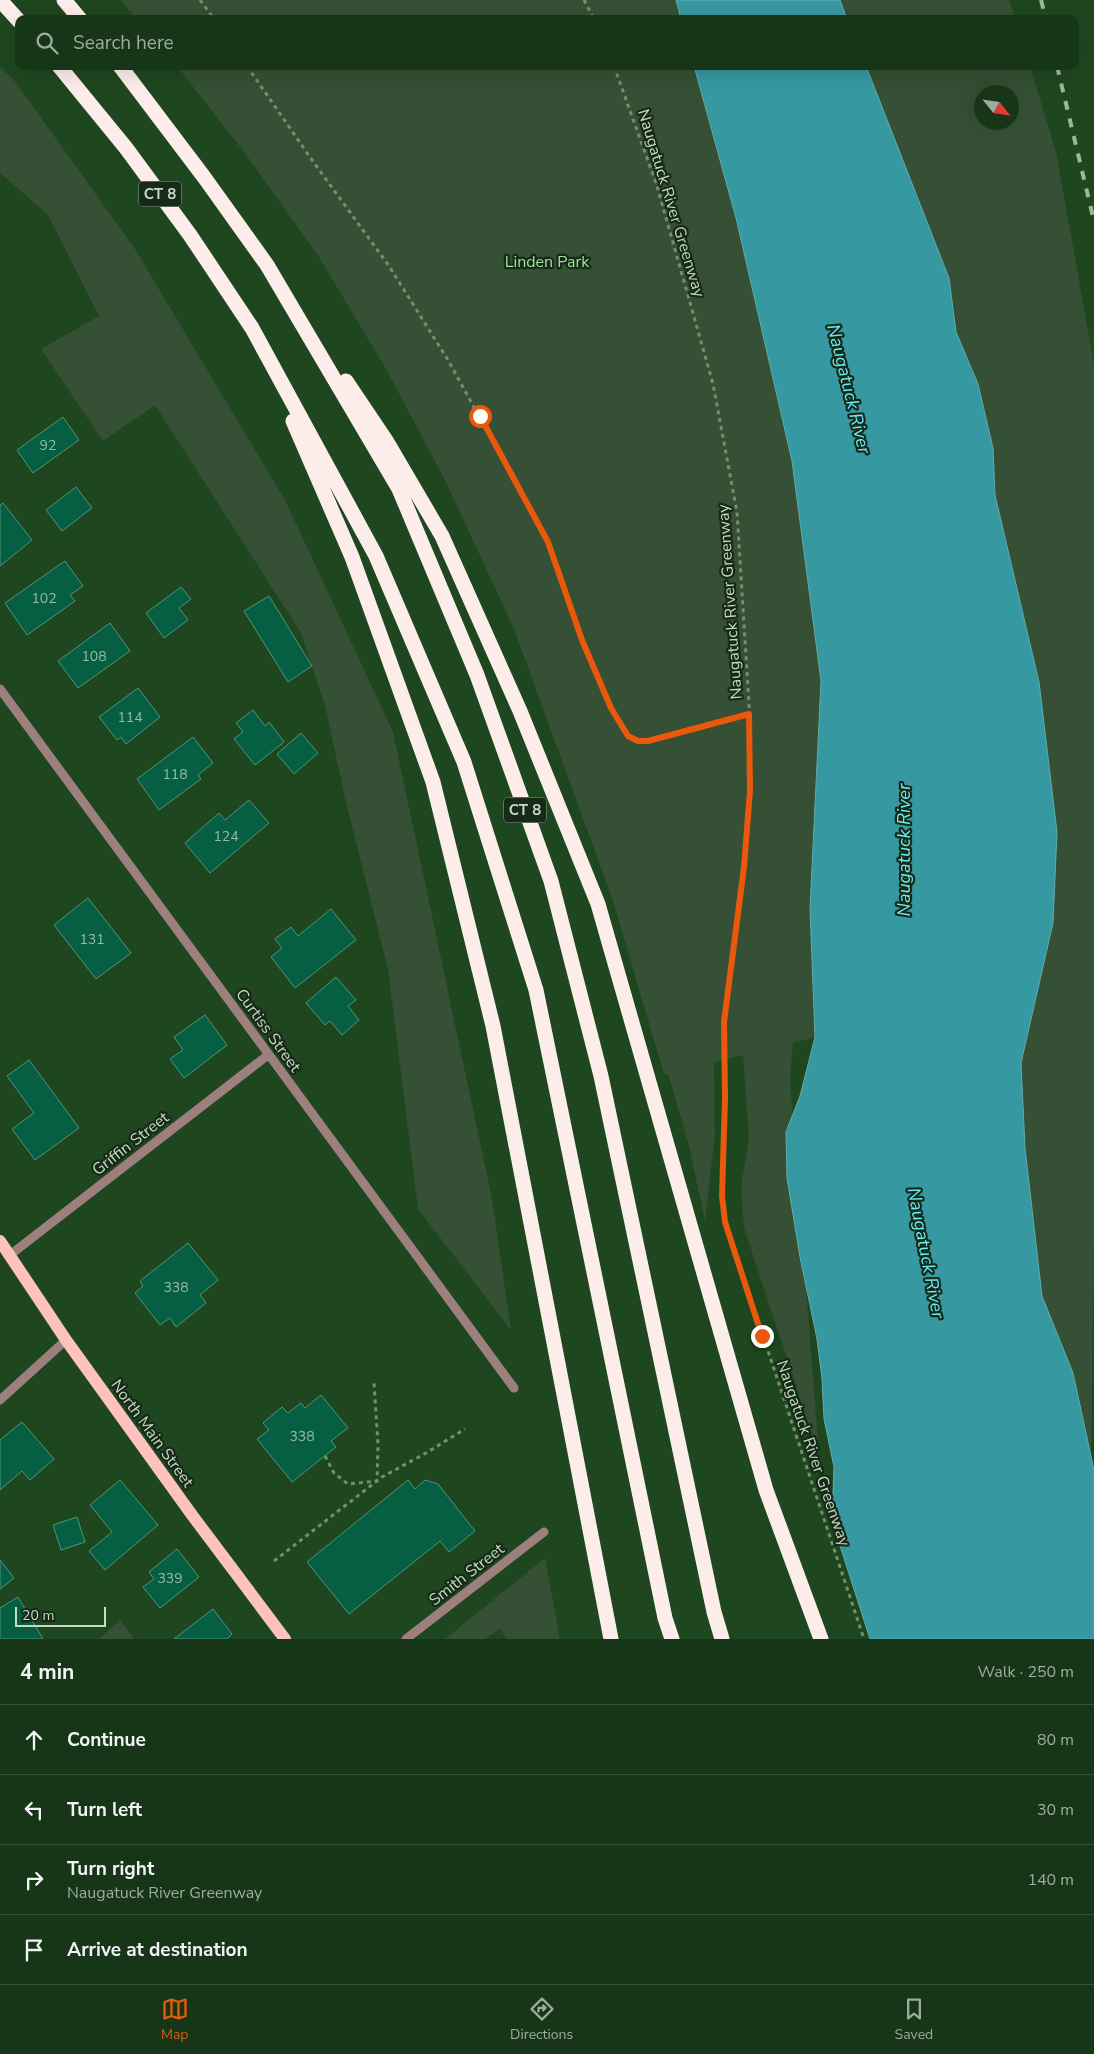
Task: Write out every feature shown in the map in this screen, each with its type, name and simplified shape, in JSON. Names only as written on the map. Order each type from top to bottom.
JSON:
[{"type":"highway","points":[[0,0],[15,17]]},
{"type":"highway","points":[[64,0],[77,15]]},
{"type":"highway","name":"CT 8","points":[[62,70],[126,148],[184,227],[252,328],[376,556],[464,762],[536,990],[665,1618],[672,1639]]},
{"type":"highway","name":"CT 8","points":[[123,70],[204,177],[267,265],[399,489],[477,675],[551,881],[601,1076],[712,1602],[722,1639]]},
{"type":"highway","points":[[267,265],[387,442],[442,536],[520,711],[587,876],[598,904],[766,1490],[821,1639]]},
{"type":"highway","points":[[252,328],[352,557],[433,782],[493,1026],[611,1639]]},
{"type":"main road","name":"North Main Street","points":[[0,1241],[66,1340],[192,1515],[285,1639]]},
{"type":"street","name":"Curtiss Street","points":[[0,689],[514,1388]]},
{"type":"street","name":"Griffin Street","points":[[10,1254],[268,1055]]},
{"type":"street","points":[[0,1400],[66,1340]]},
{"type":"street","name":"Smith Street","points":[[406,1639],[544,1532]]},
{"type":"path","points":[[200,0],[211,15]]},
{"type":"path","points":[[584,0],[592,15]]},
{"type":"path","points":[[250,70],[389,266],[448,360],[480,416],[548,542],[586,649],[611,708],[628,736],[638,741],[648,741],[749,714]]},
{"type":"path","name":"Naugatuck River Greenway","points":[[615,70],[657,186],[713,384],[737,512],[749,714],[750,790],[744,867],[724,1022],[725,1098],[722,1196],[725,1222],[864,1639]]},
{"type":"path","points":[[374,1383],[378,1444],[377,1481]]},
{"type":"path","points":[[274,1561],[377,1481],[465,1429]]},
{"type":"path","points":[[324,1456],[334,1473],[348,1484],[377,1481]]},
{"type":"green space","points":[[120,0],[676,0],[680,15],[133,15]]},
{"type":"green space","points":[[814,0],[1009,0],[1014,15],[822,15]]},
{"type":"green space","points":[[0,67],[14,80],[135,249],[285,500],[393,732],[492,1199],[511,1330],[418,1209],[388,969],[345,798],[325,705],[301,633],[155,405],[103,441],[41,349],[99,316],[48,215],[0,173]]},
{"type":"green space","name":"Linden Park","points":[[180,70],[695,70],[732,201],[792,461],[821,681],[810,909],[815,1037],[793,1043],[790,1080],[819,1455],[744,1228],[741,1186],[749,1139],[743,1055],[714,1062],[715,1135],[705,1221],[688,1142],[668,1074],[664,1074],[612,898],[514,629],[445,480],[386,369],[319,257],[247,156]]},
{"type":"green space","points":[[852,70],[1031,70],[1056,152],[1094,364],[1094,1247],[1090,1528],[995,1091],[993,448],[978,384],[956,332],[949,278],[909,175]]},
{"type":"green space","points":[[545,1558],[560,1639],[507,1639],[500,1629],[485,1639],[445,1639]]},
{"type":"green space","points":[[120,1620],[134,1639],[99,1639]]},
{"type":"water","points":[[676,0],[840,0],[846,15],[680,15]]},
{"type":"water","name":"Naugatuck River","points":[[695,70],[868,70],[949,278],[956,332],[978,384],[993,448],[995,495],[1039,682],[1057,832],[1053,923],[1021,1063],[1025,1148],[1042,1296],[1073,1373],[1094,1470],[1094,1639],[870,1639],[832,1521],[834,1467],[824,1419],[817,1339],[800,1257],[787,1178],[786,1132],[800,1096],[815,1037],[810,909],[821,681],[792,461],[736,218]]},
{"type":"building","points":[[63,417],[79,440],[33,473],[17,450]]},
{"type":"building","points":[[76,487],[92,508],[62,531],[46,510]]},
{"type":"building","points":[[3,503],[32,540],[0,566],[0,505]]},
{"type":"building","points":[[65,561],[83,586],[70,595],[75,601],[27,635],[5,603]]},
{"type":"building","points":[[181,587],[191,599],[179,608],[188,620],[164,638],[146,613]]},
{"type":"building","points":[[269,596],[312,666],[288,682],[244,611]]},
{"type":"building","points":[[110,623],[130,651],[78,688],[58,661]]},
{"type":"building","points":[[138,688],[160,717],[126,744],[121,737],[117,740],[99,717]]},
{"type":"building","points":[[253,710],[265,726],[269,722],[284,742],[255,765],[234,739],[243,732],[236,723]]},
{"type":"building","points":[[301,733],[318,753],[294,774],[277,754]]},
{"type":"building","points":[[193,737],[213,763],[198,775],[201,779],[159,810],[137,779]]},
{"type":"building","points":[[249,800],[269,823],[210,873],[185,843],[219,813],[225,820]]},
{"type":"building","points":[[88,898],[131,953],[96,979],[54,925]]},
{"type":"building","points":[[331,909],[356,940],[295,988],[271,957],[282,948],[275,939],[291,927],[298,936]]},
{"type":"building","points":[[336,977],[356,1000],[348,1006],[359,1020],[342,1035],[330,1021],[325,1025],[306,1003]]},
{"type":"building","points":[[205,1015],[227,1045],[184,1078],[170,1059],[183,1050],[174,1037]]},
{"type":"building","points":[[29,1060],[79,1128],[35,1160],[12,1129],[34,1113],[7,1076]]},
{"type":"building","points":[[188,1243],[218,1280],[200,1295],[206,1303],[176,1327],[170,1318],[160,1325],[135,1293],[143,1286],[140,1281]]},
{"type":"building","points":[[321,1395],[348,1428],[331,1441],[336,1447],[292,1482],[257,1439],[269,1430],[263,1423],[282,1407],[288,1413],[301,1403],[305,1408]]},
{"type":"building","points":[[22,1422],[54,1459],[30,1480],[22,1471],[0,1490],[0,1440]]},
{"type":"building","points":[[120,1480],[158,1525],[105,1570],[89,1551],[112,1532],[90,1505]]},
{"type":"building","points":[[408,1480],[415,1489],[425,1480],[438,1484],[475,1531],[449,1552],[440,1541],[349,1614],[307,1562]]},
{"type":"building","points":[[77,1517],[85,1542],[61,1550],[53,1525]]},
{"type":"building","points":[[177,1549],[199,1577],[160,1608],[143,1587],[154,1579],[149,1572]]},
{"type":"building","points":[[0,1560],[14,1578],[0,1589]]},
{"type":"building","points":[[18,1597],[43,1639],[0,1639],[0,1608]]},
{"type":"building","points":[[213,1609],[232,1634],[227,1639],[174,1639]]},
{"type":"railway","points":[[1041,0],[1045,15]]},
{"type":"railway","points":[[1058,70],[1094,221]]},
{"type":"route","points":[[480,416],[548,542],[582,640],[611,708],[628,736],[638,741],[648,741],[749,714],[750,790],[744,867],[724,1022],[725,1098],[722,1196],[725,1222],[762,1336]]}]
